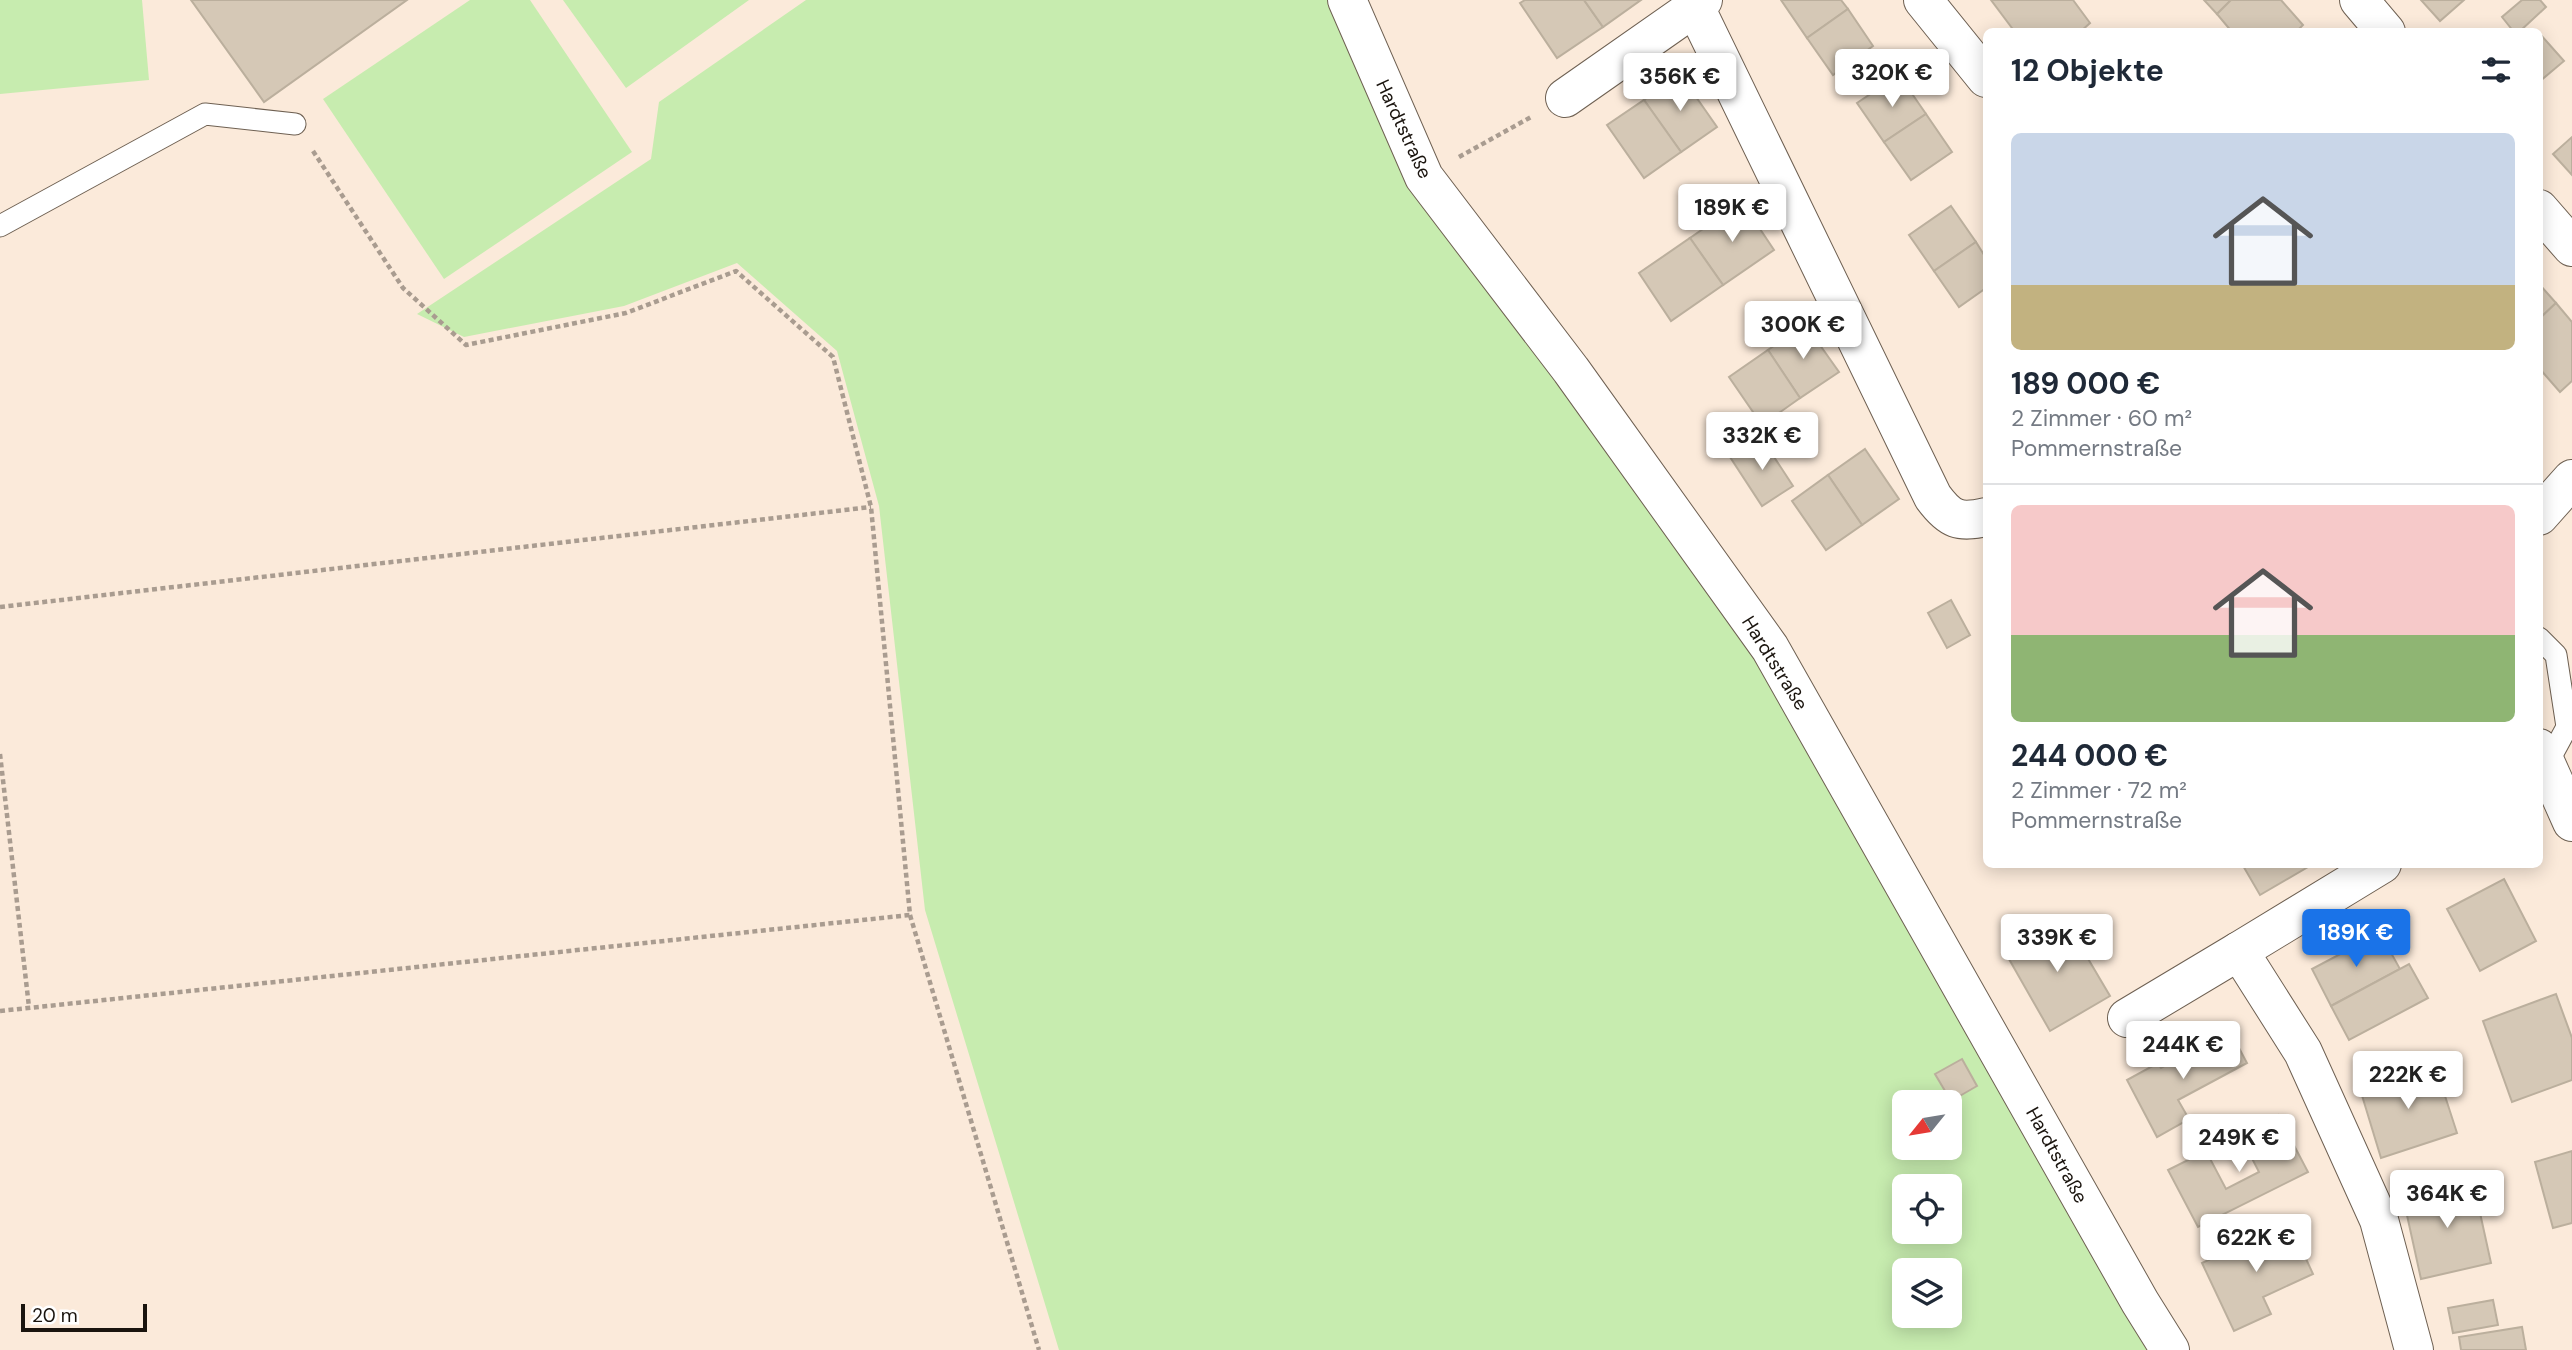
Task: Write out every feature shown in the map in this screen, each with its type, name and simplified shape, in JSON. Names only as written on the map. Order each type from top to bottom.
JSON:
[{"type":"street","name":"Hardtstraße","points":[[1347,0],[1424,177],[1571,370],[1770,648],[2140,1302],[2170,1350]]},
{"type":"street","points":[[1923,0],[1983,74]]},
{"type":"street","points":[[2359,0],[2383,28]]},
{"type":"street","points":[[1565,98],[1699,3],[1933,496],[1945,513],[1965,522],[1983,518]]},
{"type":"street","points":[[2543,214],[2572,247]]},
{"type":"street","points":[[2543,512],[2572,479]]},
{"type":"street","points":[[2543,762],[2572,822]]},
{"type":"street","points":[[2126,1018],[2375,868]]},
{"type":"street","points":[[2239,951],[2303,1052],[2379,1220],[2414,1350]]},
{"type":"lane","points":[[0,226],[205,114],[295,124]]},
{"type":"lane","points":[[2543,642],[2556,655],[2567,727],[2543,759]]},
{"type":"path","points":[[1424,177],[1565,98]]},
{"type":"path","points":[[295,124],[403,288],[466,345],[626,313],[736,271],[833,357],[871,507],[910,915],[1039,1350]]},
{"type":"path","points":[[0,607],[871,507]]},
{"type":"path","points":[[0,754],[29,1007]]},
{"type":"path","points":[[0,1011],[910,915]]},
{"type":"green space","points":[[0,0],[142,0],[149,80],[0,94]]},
{"type":"green space","points":[[470,0],[530,0],[632,152],[444,279],[323,99]]},
{"type":"green space","points":[[563,0],[749,0],[626,88]]},
{"type":"green space","points":[[806,0],[1347,0],[1424,177],[1770,648],[2170,1350],[1059,1350],[925,910],[879,506],[837,351],[737,263],[624,306],[464,337],[417,314],[651,159],[659,102]]},
{"type":"building","points":[[191,0],[407,0],[264,102]]},
{"type":"building","points":[[1525,0],[1584,0],[1603,27],[1557,58],[1520,3]]},
{"type":"building","points":[[1584,0],[1641,0],[1603,27]]},
{"type":"building","points":[[1781,0],[1841,0],[1848,9],[1807,38]]},
{"type":"building","points":[[1991,0],[2073,0],[2090,23],[2084,28],[2012,28]]},
{"type":"building","points":[[2204,0],[2231,0],[2217,14]]},
{"type":"building","points":[[2231,0],[2281,0],[2303,25],[2300,28],[2229,28],[2217,14]]},
{"type":"building","points":[[2421,0],[2464,0],[2440,21]]},
{"type":"building","points":[[2522,0],[2540,0],[2546,7],[2523,28],[2511,28],[2502,17]]},
{"type":"building","points":[[1848,9],[1873,46],[1833,75],[1807,38]]},
{"type":"building","points":[[2543,37],[2564,61],[2543,79]]},
{"type":"building","points":[[1680,74],[1717,127],[1681,152],[1644,100]]},
{"type":"building","points":[[1899,75],[1926,114],[1884,142],[1857,103]]},
{"type":"building","points":[[1644,100],[1681,152],[1644,178],[1607,125]]},
{"type":"building","points":[[1926,114],[1952,152],[1911,180],[1884,142]]},
{"type":"building","points":[[2572,137],[2572,175],[2553,154]]},
{"type":"building","points":[[1742,202],[1774,250],[1723,285],[1690,238]]},
{"type":"building","points":[[1951,206],[1976,242],[1934,271],[1909,235]]},
{"type":"building","points":[[1690,238],[1723,285],[1671,321],[1639,273]]},
{"type":"building","points":[[1976,242],[1983,253],[1983,290],[1959,307],[1934,271]]},
{"type":"building","points":[[2543,288],[2556,303],[2543,315]]},
{"type":"building","points":[[2556,303],[2572,322],[2572,381],[2560,392],[2543,373],[2543,315]]},
{"type":"building","points":[[1805,324],[1839,372],[1800,398],[1768,350]]},
{"type":"building","points":[[1768,350],[1800,398],[1762,425],[1729,377]]},
{"type":"building","points":[[1761,437],[1793,486],[1762,506],[1730,457]]},
{"type":"building","points":[[1865,449],[1899,499],[1862,525],[1828,475]]},
{"type":"building","points":[[1828,475],[1862,525],[1826,550],[1792,501]]},
{"type":"building","points":[[1951,600],[1970,635],[1947,648],[1928,613]]},
{"type":"building","points":[[2244,868],[2306,868],[2260,895]]},
{"type":"building","points":[[2504,879],[2536,941],[2480,971],[2447,909]]},
{"type":"building","points":[[2064,918],[2110,996],[2050,1031],[2005,952]]},
{"type":"building","points":[[2380,933],[2400,969],[2331,1006],[2312,969]]},
{"type":"building","points":[[2409,964],[2428,998],[2349,1040],[2331,1006]]},
{"type":"building","points":[[2556,994],[2572,1038],[2572,1080],[2512,1102],[2483,1021]]},
{"type":"building","points":[[2230,1031],[2247,1063],[2178,1100],[2189,1119],[2157,1137],[2127,1080],[2158,1063],[2161,1068]]},
{"type":"building","points":[[1962,1059],[1977,1086],[1962,1095],[1962,1090],[1944,1090],[1935,1074]]},
{"type":"building","points":[[2435,1065],[2457,1133],[2381,1158],[2360,1089]]},
{"type":"building","points":[[2278,1115],[2308,1172],[2198,1227],[2168,1170],[2206,1151],[2226,1189],[2259,1172],[2240,1135]]},
{"type":"building","points":[[2572,1151],[2572,1223],[2553,1228],[2535,1162]]},
{"type":"building","points":[[2473,1181],[2491,1263],[2421,1279],[2403,1197]]},
{"type":"building","points":[[2289,1222],[2313,1274],[2263,1297],[2271,1314],[2234,1331],[2202,1263]]},
{"type":"building","points":[[2493,1300],[2498,1325],[2453,1333],[2448,1308]]},
{"type":"building","points":[[2522,1327],[2526,1350],[2461,1350],[2459,1337]]}]
